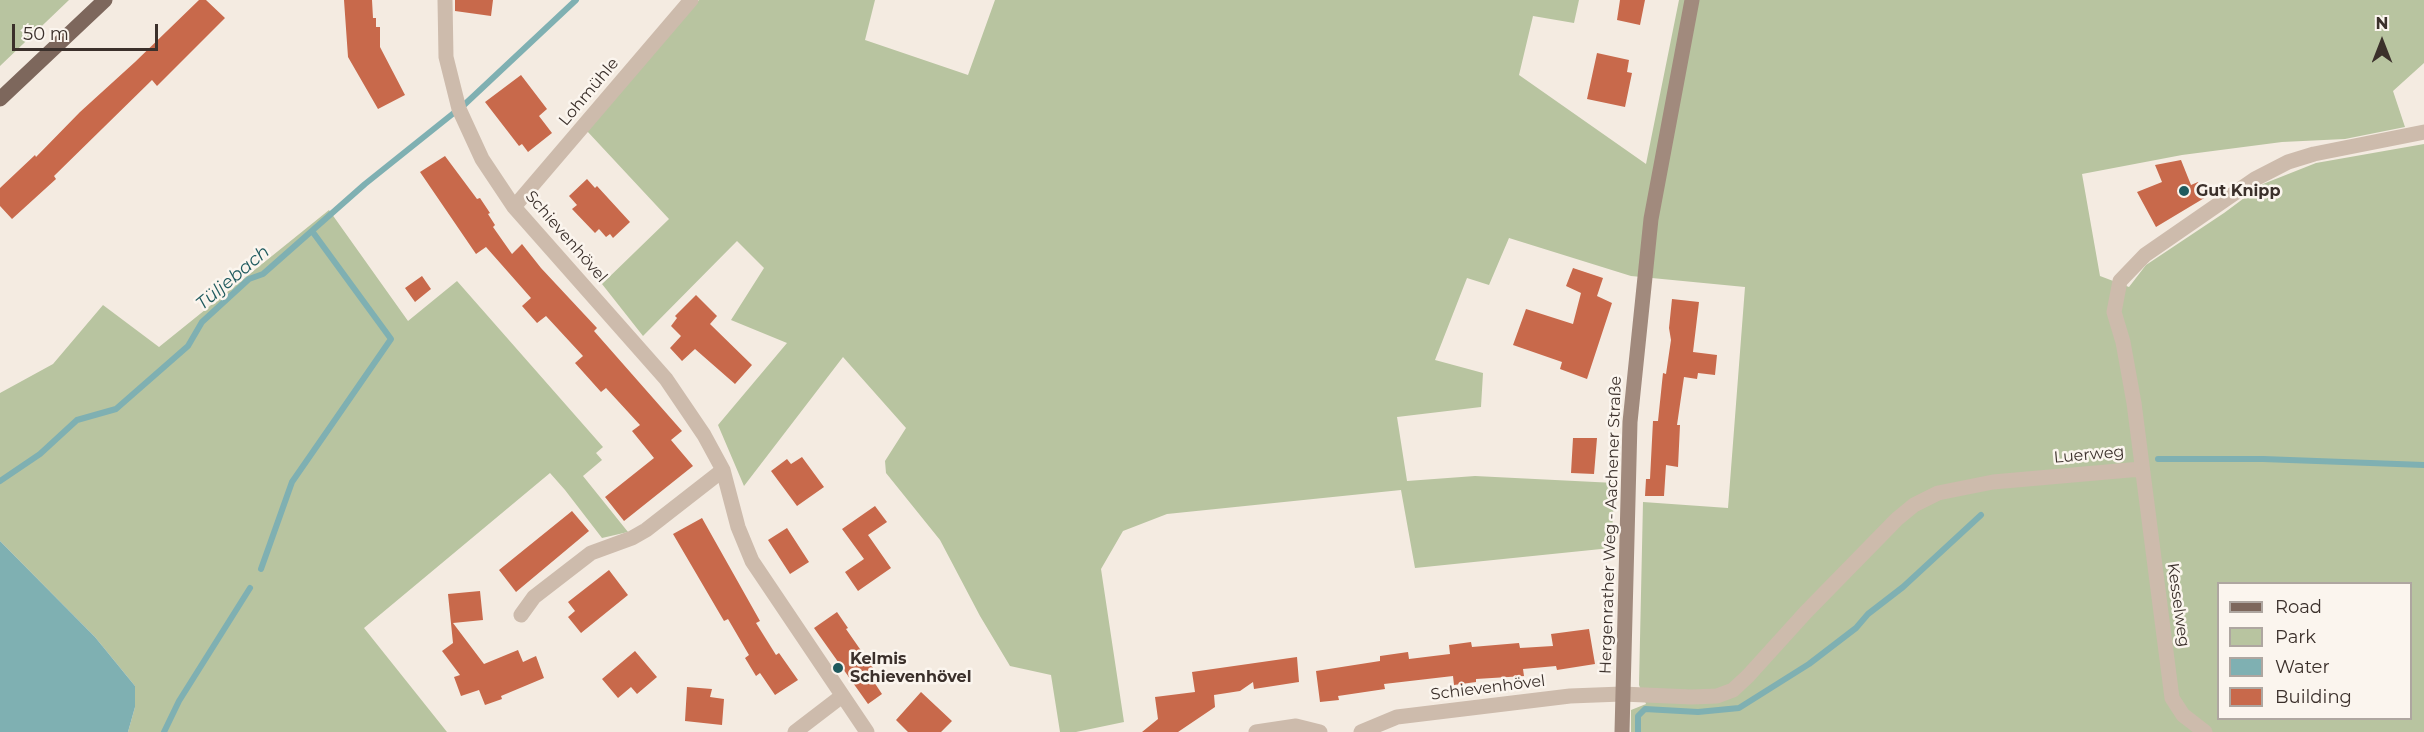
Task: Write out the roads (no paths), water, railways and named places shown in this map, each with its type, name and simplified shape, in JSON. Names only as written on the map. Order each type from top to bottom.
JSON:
[{"type":"main road","points":[[0,99],[105,0]]},
{"type":"street","name":"Schievenhövel","points":[[446,0],[446,57],[459,109],[482,159],[514,207],[666,379],[704,435],[723,470],[738,527],[752,561],[867,732]]},
{"type":"street","name":"Lohmühle","points":[[514,207],[691,0]]},
{"type":"street","name":"Hergenrather Weg - Aachener Straße","points":[[1622,732],[1632,400],[1651,219],[1692,0]]},
{"type":"street","name":"Luerweg","points":[[1622,694],[1692,697],[1717,696],[1733,690],[1897,519],[1914,505],[1938,493],[1993,482],[2141,469],[2134,403],[2123,342],[2114,312],[2120,281],[2145,255],[2255,179],[2288,162],[2314,154],[2424,132]]},
{"type":"street","name":"Kesselweg","points":[[2141,469],[2172,698],[2183,715],[2205,732]]},
{"type":"street","points":[[521,615],[534,597],[591,553],[632,538],[646,530],[723,470]]},
{"type":"street","name":"Schievenhövel","points":[[1361,732],[1397,717],[1570,696],[1622,694]]},
{"type":"street","points":[[795,732],[842,696]]},
{"type":"street","points":[[1256,732],[1296,726],[1320,732]]},
{"type":"water","points":[[0,541],[95,637],[135,686],[135,707],[128,732],[0,732]]},
{"type":"waterway","name":"Tüljebach","points":[[464,105],[576,0]]},
{"type":"waterway","name":"Tüljebach","points":[[0,481],[40,454],[77,420],[116,409],[188,346],[202,322],[249,279],[263,274],[365,184],[455,112]]},
{"type":"waterway","points":[[261,569],[292,482],[391,339],[312,231]]},
{"type":"waterway","points":[[2158,459],[2263,459],[2424,465]]},
{"type":"waterway","points":[[1638,732],[1638,716],[1645,709],[1698,712],[1739,708],[1809,664],[1856,628],[1868,614],[1903,587],[1981,515]]},
{"type":"waterway","points":[[164,732],[179,701],[250,588]]},
{"type":"place","name":"Gut Knipp","points":[[2184,191]]},
{"type":"place","name":"Kelmis Schievenhövel","points":[[838,668]]}]
